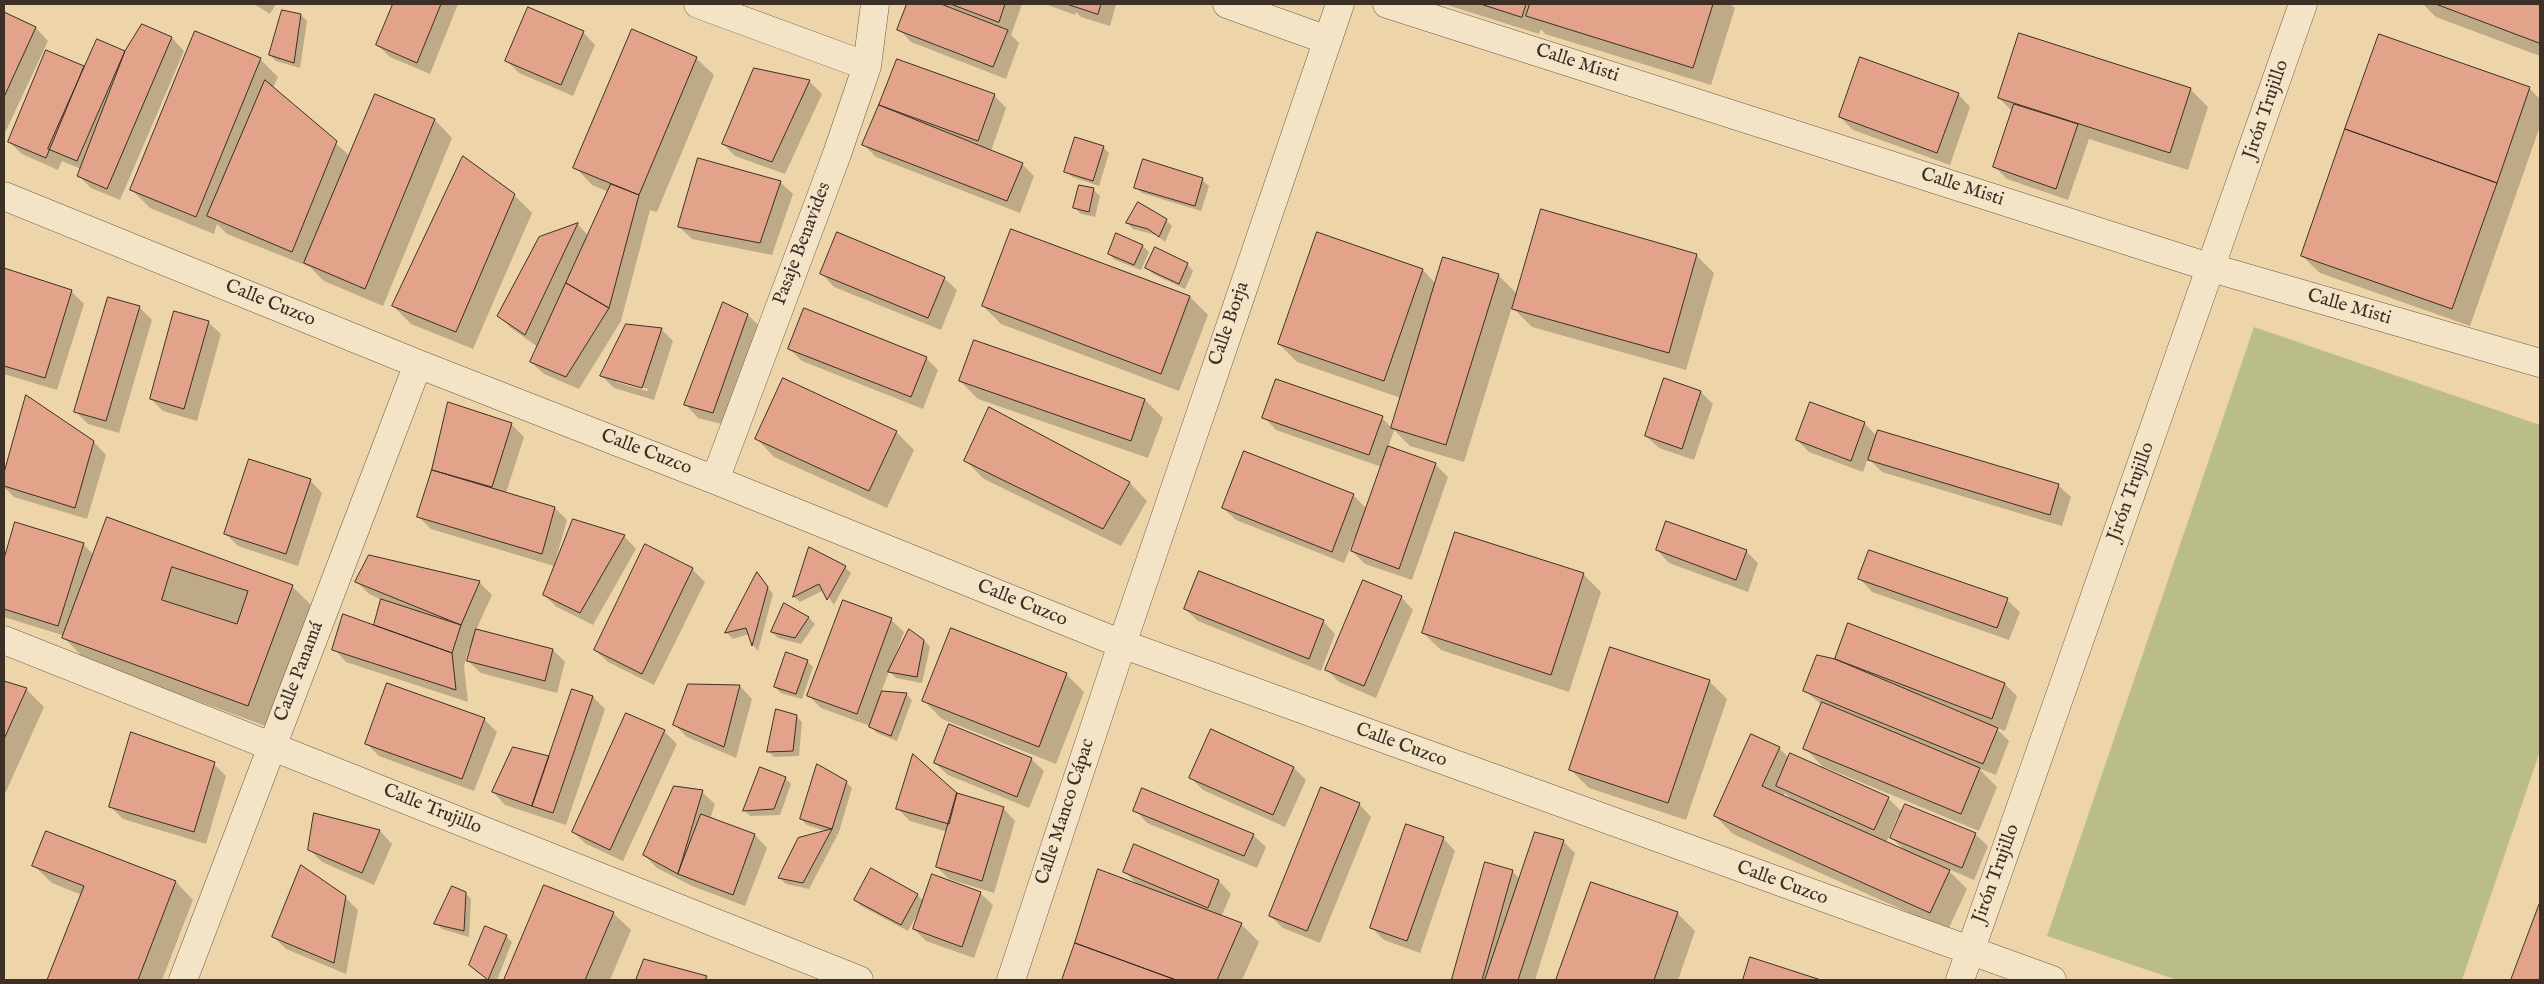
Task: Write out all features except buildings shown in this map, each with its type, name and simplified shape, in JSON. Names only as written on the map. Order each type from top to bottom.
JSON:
[{"type":"street","points":[[698,4],[866,66]]},
{"type":"street","name":"Pasaje Benavides","points":[[715,480],[837,154],[866,66],[875,4]]},
{"type":"street","points":[[1227,4],[1327,40]]},
{"type":"street","name":"Calle Borja","points":[[1122,644],[1340,4]]},
{"type":"street","name":"Calle Misti","points":[[1387,4],[2212,268],[2540,364]]},
{"type":"street","name":"Jirón Trujillo","points":[[1960,980],[2212,268],[2303,4]]},
{"type":"street","name":"Calle Cuzco","points":[[4,196],[418,364],[715,480],[1122,644],[1970,952],[2052,980]]},
{"type":"street","name":"Calle Panamá","points":[[183,980],[418,364]]},
{"type":"street","name":"Calle Trujillo","points":[[4,640],[859,980]]},
{"type":"street","name":"Calle Manco Cápac","points":[[1011,980],[1122,644]]},
{"type":"green space","points":[[2254,327],[2540,425],[2540,751],[2462,980],[2177,980],[2047,936]]}]
